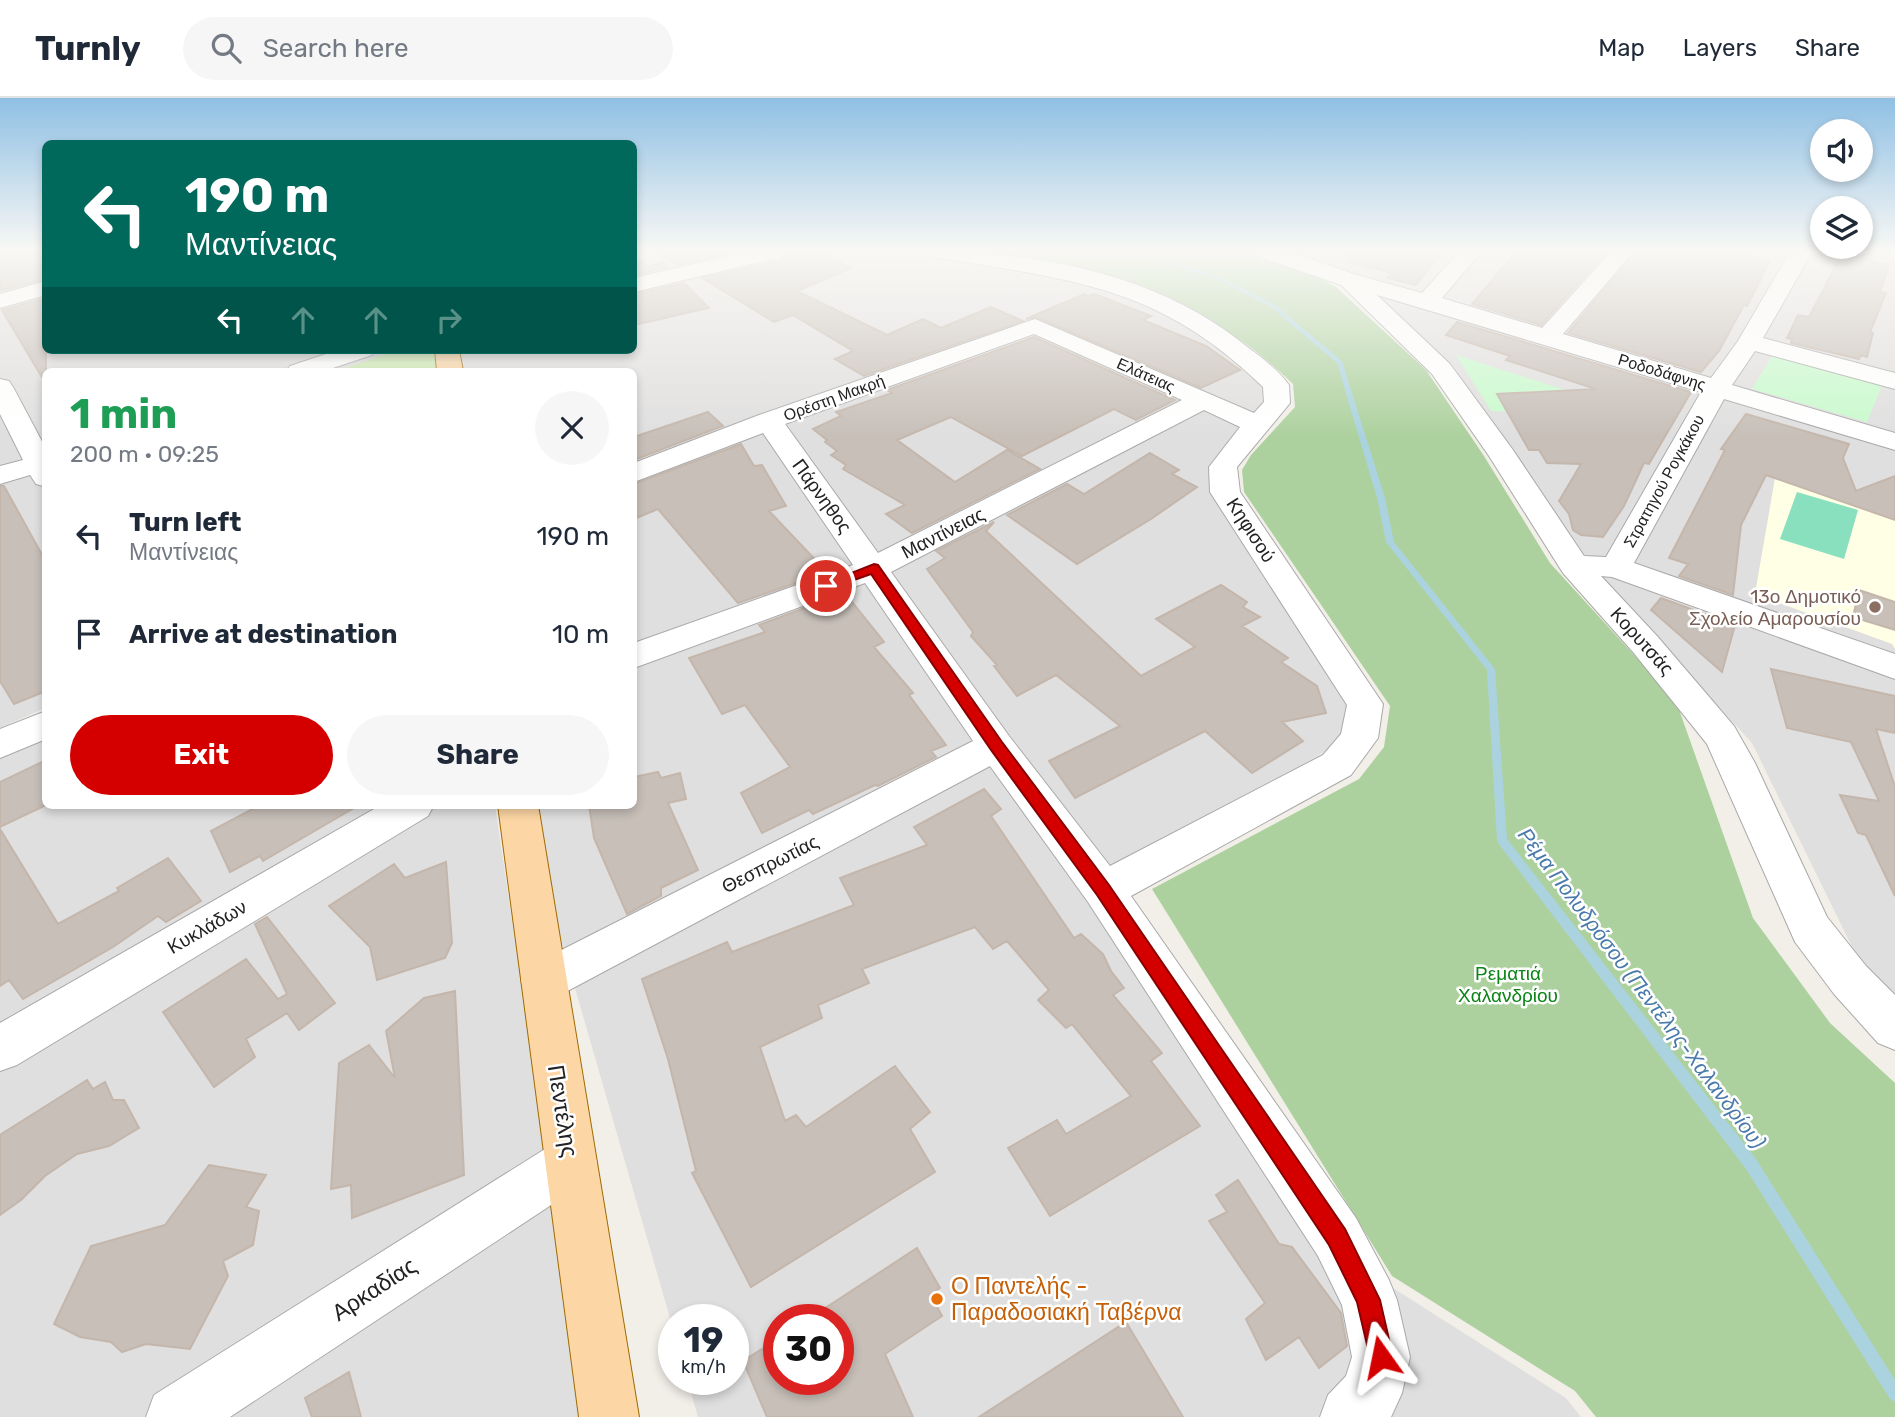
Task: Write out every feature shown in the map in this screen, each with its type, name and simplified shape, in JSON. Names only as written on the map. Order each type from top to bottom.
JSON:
[{"type":"main road","name":"Πεντέλης","points":[[519,809],[609,1417]]},
{"type":"street","name":"Κηφισού","points":[[1103,890],[1338,765],[1359,738],[1365,705],[1225,492],[1223,467],[1234,450],[1277,404],[1276,385],[1251,359],[1182,314]]},
{"type":"street","name":"Κορυτσάς","points":[[1384,314],[1441,369],[1503,456],[1574,566],[1646,644],[1721,736],[1742,775],[1811,929],[1850,980],[1895,1028]]},
{"type":"street","name":"Ροδοδάφνης","points":[[1469,314],[1895,442]]},
{"type":"street","points":[[1547,337],[1568,314]]},
{"type":"street","name":"Στρατηγού Ρογκάκου","points":[[1574,566],[1616,567],[1716,389],[1765,314]]},
{"type":"street","name":"Ελάτειας","points":[[1035,326],[1258,425]]},
{"type":"street","name":"Ορέστη Μακρή","points":[[637,472],[769,421],[1035,326]]},
{"type":"street","points":[[1749,342],[1895,381]]},
{"type":"street","points":[[305,365],[348,354]]},
{"type":"street","points":[[0,387],[42,466]]},
{"type":"street","name":"Μαντίνειας","points":[[637,655],[874,568],[1203,400]]},
{"type":"street","name":"Πάρνηθος","points":[[769,421],[996,746],[1103,890],[1337,1237],[1369,1300],[1381,1357],[1372,1393],[1350,1417]]},
{"type":"street","points":[[0,475],[42,468]]},
{"type":"street","points":[[1616,567],[1895,667]]},
{"type":"street","points":[[0,744],[42,726]]},
{"type":"street","name":"Θεσπρωτίας","points":[[544,981],[996,746]]},
{"type":"street","name":"Κυκλάδων","points":[[0,1049],[407,809]]},
{"type":"street","name":"Αρκαδίας","points":[[176,1417],[571,1162]]},
{"type":"shaded area","points":[[0,314],[42,314],[42,354],[443,354],[445,368],[42,368],[42,709],[0,728]]},
{"type":"shaded area","points":[[637,314],[1169,314],[1190,322],[1270,385],[1267,404],[1209,466],[1216,497],[1339,687],[1349,709],[1341,742],[1089,890],[1385,1283],[1566,1398],[1581,1417],[698,1417],[692,1395],[749,1395],[749,1304],[666,1304],[558,929],[538,809],[637,809],[637,368],[461,368],[459,354],[637,354]]},
{"type":"shaded area","points":[[1397,314],[1895,314],[1895,1017],[1884,1012],[1752,743],[1605,582],[1577,558],[1454,367]]},
{"type":"shaded area","points":[[1775,478],[1895,519],[1895,649],[1892,644],[1755,594]]},
{"type":"shaded area","points":[[42,733],[42,809],[496,809],[585,1417],[0,1417],[0,752]]},
{"type":"green space","name":"Ρεματιά Χαλανδρίου","points":[[1198,314],[1365,314],[1426,370],[1484,456],[1550,563],[1676,701],[1753,918],[1830,1023],[1895,1083],[1895,1417],[1596,1417],[1575,1391],[1392,1276],[1152,889],[1359,779],[1384,747],[1390,706],[1244,492],[1242,470],[1251,455],[1295,407],[1293,384],[1249,346]]},
{"type":"green space","points":[[1775,351],[1884,380],[1867,422],[1752,389]]},
{"type":"green space","points":[[386,354],[435,354],[435,368],[346,368]]},
{"type":"green space","points":[[1456,355],[1593,399],[1583,414],[1491,411]]},
{"type":"green space","points":[[1797,492],[1858,510],[1844,559],[1780,539]]},
{"type":"building","points":[[4,314],[42,314],[42,354],[46,354],[46,368],[42,368],[42,377]]},
{"type":"building","points":[[637,314],[684,314],[637,324]]},
{"type":"building","points":[[760,314],[843,314],[887,335],[923,319],[941,328],[975,314],[1006,314],[1023,321],[864,376],[835,359],[853,351],[793,315],[774,322]]},
{"type":"building","points":[[1039,314],[1145,314],[1151,316],[1143,320],[1206,346],[1240,370],[1201,388],[1036,317],[1026,319]]},
{"type":"building","points":[[1503,314],[1551,314],[1541,325]]},
{"type":"building","points":[[1584,314],[1739,314],[1719,351],[1701,372],[1568,333]]},
{"type":"building","points":[[1811,314],[1878,314],[1870,332],[1873,333],[1867,357],[1861,355],[1859,359],[1791,343],[1792,339],[1787,338],[1798,315],[1809,317]]},
{"type":"building","points":[[1457,322],[1691,392],[1649,464],[1644,463],[1624,506],[1603,537],[1581,535],[1573,530],[1569,514],[1559,501],[1581,464],[1547,463],[1539,450],[1529,450],[1497,394],[1596,389],[1506,360],[1510,356],[1446,335]]},
{"type":"building","points":[[1034,337],[1175,400],[1136,420],[1114,409],[1022,456],[951,417],[897,440],[955,482],[1007,450],[1040,469],[912,533],[886,514],[905,505],[843,469],[846,465],[831,455],[837,451],[813,429],[841,416],[836,412],[892,393],[887,390]]},
{"type":"building","points":[[708,412],[723,426],[637,459],[637,436]]},
{"type":"building","points":[[1746,414],[1849,444],[1843,458],[1856,491],[1895,476],[1895,520],[1766,475],[1741,525],[1733,595],[1679,576],[1688,564],[1669,558],[1725,450],[1721,449]]},
{"type":"building","points":[[741,444],[754,466],[762,465],[786,506],[769,511],[827,572],[738,603],[658,509],[637,518],[637,483]]},
{"type":"building","points":[[1150,453],[1179,470],[1172,474],[1197,487],[1077,564],[1007,515],[1067,484],[1084,494]]},
{"type":"building","points":[[0,486],[4,486],[42,555],[42,693],[14,704],[0,681]]},
{"type":"building","points":[[994,522],[986,531],[1141,676],[1195,647],[1156,619],[1221,585],[1247,602],[1243,607],[1260,617],[1242,626],[1288,658],[1281,662],[1317,686],[1326,713],[1282,722],[1303,741],[1252,773],[1205,731],[1075,798],[1049,761],[1120,726],[1056,675],[1017,696],[994,666],[997,665],[971,636],[973,632],[927,569],[945,558],[936,551]]},
{"type":"building","name":"13ο Δημοτικό Σχολείο Αμαρουσίου","points":[[1859,590],[1895,602],[1895,630],[1853,617]]},
{"type":"building","points":[[845,593],[884,642],[874,647],[913,693],[909,695],[946,745],[931,751],[936,757],[878,786],[875,785],[813,814],[809,810],[762,833],[741,793],[790,767],[745,705],[722,714],[689,658],[765,632],[759,625]]},
{"type":"building","points":[[1661,598],[1735,625],[1722,672],[1651,610]]},
{"type":"building","points":[[1771,669],[1895,696],[1895,733],[1876,729],[1895,787],[1895,896],[1866,835],[1858,833],[1840,795],[1879,801],[1851,742],[1787,728]]},
{"type":"building","points":[[42,762],[42,807],[0,827],[0,782]]},
{"type":"building","points":[[658,772],[661,778],[680,773],[686,799],[668,803],[698,870],[661,888],[661,896],[627,914],[594,838],[590,809],[637,809],[637,776]]},
{"type":"building","points":[[984,789],[1001,809],[991,816],[1074,938],[1081,934],[1103,954],[1111,971],[1124,988],[1113,995],[1162,1053],[1151,1061],[1200,1126],[1050,1216],[1008,1148],[1057,1120],[1066,1134],[1131,1096],[1072,1024],[1066,1028],[1038,1000],[1049,990],[1007,941],[993,949],[975,927],[862,969],[869,983],[818,1005],[822,1018],[760,1047],[785,1121],[796,1115],[806,1127],[895,1066],[930,1112],[910,1129],[935,1172],[751,1287],[692,1173],[696,1171],[668,1059],[642,979],[727,942],[732,952],[854,905],[840,878],[927,845],[914,827]]},
{"type":"building","points":[[252,809],[352,809],[263,861],[260,856],[230,872],[211,831]]},
{"type":"building","points":[[0,829],[58,924],[119,891],[117,888],[168,858],[201,901],[166,922],[158,916],[113,947],[23,999],[9,980],[0,986]]},
{"type":"building","points":[[446,862],[452,943],[445,958],[377,980],[370,947],[329,906],[394,864],[405,878]]},
{"type":"building","points":[[267,917],[335,1003],[299,1030],[287,1013],[246,1039],[255,1057],[214,1087],[163,1012],[246,959],[278,999],[287,994],[255,924]]},
{"type":"building","points":[[455,991],[464,1175],[352,1218],[351,1185],[331,1189],[339,1063],[369,1045],[395,1078],[386,1031],[424,998]]},
{"type":"building","points":[[87,1080],[93,1089],[105,1082],[113,1100],[124,1100],[139,1128],[109,1146],[77,1154],[45,1176],[21,1200],[0,1215],[0,1135]]},
{"type":"building","points":[[209,1165],[266,1175],[246,1207],[259,1211],[253,1245],[223,1261],[228,1276],[190,1349],[146,1344],[122,1352],[111,1342],[80,1337],[54,1324],[91,1246],[165,1225]]},
{"type":"building","points":[[1238,1180],[1279,1244],[1292,1247],[1341,1313],[1347,1346],[1319,1368],[1299,1337],[1266,1360],[1246,1319],[1265,1303],[1209,1221],[1227,1212],[1216,1195]]},
{"type":"building","points":[[917,1248],[940,1288],[930,1294],[942,1316],[885,1354],[913,1417],[767,1417],[749,1375],[749,1357],[763,1348],[763,1395],[854,1395],[854,1304],[831,1304]]},
{"type":"building","points":[[1126,1322],[1183,1417],[979,1417]]},
{"type":"building","points":[[349,1372],[361,1417],[312,1417],[305,1398]]},
{"type":"waterway","name":"Ρέμα Πολυδρόσου (Πεντέλης-Χαλανδρίου)","points":[[1282,314],[1340,362],[1381,498],[1390,542],[1491,669],[1502,840],[1751,1164],[1895,1394]]},
{"type":"place","name":"13ο Δημοτικό Σχολείο Αμαρουσίου","points":[[1875,607]]},
{"type":"place","name":"Ο Παντελής - Παραδοσιακή Ταβέρνα","points":[[937,1299]]},
{"type":"route","points":[[826,586],[874,568],[996,746],[1103,890],[1337,1237],[1369,1300],[1381,1357]]}]
